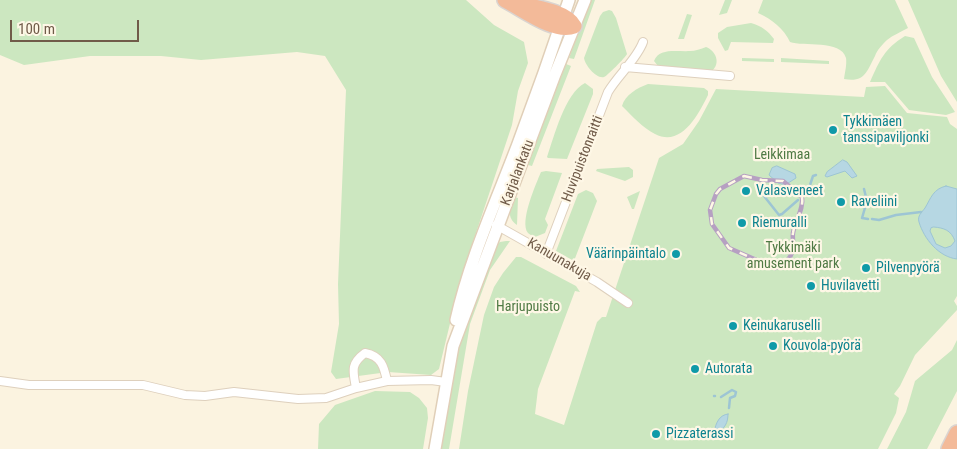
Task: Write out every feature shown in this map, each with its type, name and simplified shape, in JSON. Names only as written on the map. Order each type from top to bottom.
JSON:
[{"type":"highway","points":[[507,1],[566,24]]},
{"type":"highway","points":[[948,449],[957,433]]},
{"type":"main road","name":"Karjalankatu","points":[[453,346],[498,226],[566,24],[570,0]]},
{"type":"main road","name":"Karjalankatu","points":[[435,449],[461,298],[487,221],[566,24],[585,0]]},
{"type":"street","name":"Huvipuistonraitti","points":[[546,254],[608,92],[640,49],[643,42]]},
{"type":"street","points":[[626,67],[730,76]]},
{"type":"street","name":"Kanuunakuja","points":[[487,221],[597,282],[628,303]]},
{"type":"street","points":[[356,388],[352,370],[358,359],[365,353],[374,354],[384,366],[387,380]]},
{"type":"street","points":[[0,381],[29,385],[143,386],[185,395],[205,396],[234,392],[298,399],[326,398],[387,380],[446,382]]},
{"type":"green space","points":[[0,0],[466,0],[494,25],[524,42],[528,63],[518,91],[512,125],[461,278],[439,369],[431,375],[388,372],[336,379],[331,372],[339,324],[338,284],[346,90],[325,56],[297,52],[201,60],[161,56],[90,56],[24,65],[0,55]]},
{"type":"green space","points":[[590,0],[595,0],[574,59],[569,58]]},
{"type":"green space","points":[[725,0],[732,0],[727,13],[719,15]]},
{"type":"green space","points":[[763,0],[895,0],[908,28],[884,43],[864,75],[857,79],[844,79],[846,58],[843,52],[830,46],[790,42],[777,25],[758,13]]},
{"type":"green space","points":[[908,0],[957,0],[957,102],[941,76]]},
{"type":"green space","points":[[612,11],[616,18],[627,54],[608,74],[601,77],[591,71],[584,58],[600,16],[603,12]]},
{"type":"green space","points":[[687,14],[692,15],[684,39],[678,39]]},
{"type":"green space","points":[[751,23],[767,31],[774,39],[773,43],[731,42],[728,50],[725,51],[718,38],[718,33],[727,27]]},
{"type":"green space","points":[[905,36],[914,38],[932,77],[955,112],[946,115],[909,110],[885,82],[870,82],[887,50]]},
{"type":"green space","points":[[706,47],[715,54],[717,61],[712,71],[658,66],[654,61],[656,57],[664,52],[692,51]]},
{"type":"green space","points":[[742,58],[774,59],[774,62],[742,61]]},
{"type":"green space","points":[[781,58],[829,61],[829,64],[781,62]]},
{"type":"green space","points":[[566,64],[571,66],[532,166],[528,165],[539,133]]},
{"type":"green space","points":[[585,83],[593,89],[593,94],[567,159],[548,158],[557,127],[566,106],[578,88]]},
{"type":"green space","points":[[648,84],[704,88],[708,91],[708,95],[700,111],[688,127],[681,133],[665,137],[655,134],[646,128],[622,106],[632,92]]},
{"type":"green space","name":"Tykkimäki amusement park","points":[[885,86],[907,113],[947,117],[950,124],[957,129],[957,296],[954,301],[957,310],[915,355],[894,394],[899,398],[896,413],[878,449],[459,449],[468,391],[484,315],[494,287],[516,257],[521,257],[576,286],[580,292],[575,291],[538,389],[535,414],[564,425],[597,322],[602,317],[606,317],[659,158],[683,144],[699,121],[716,89],[864,97],[866,87]]},
{"type":"green space","points":[[629,167],[633,170],[633,177],[625,181],[596,171],[597,169]]},
{"type":"green space","points":[[541,172],[562,173],[545,219],[548,225],[545,233],[535,237],[528,233],[526,228],[527,212]]},
{"type":"green space","name":"Harjupuisto","points":[[586,190],[593,193],[597,201],[574,261],[556,251],[578,194]]},
{"type":"green space","points":[[640,191],[634,209],[632,209],[627,197]]},
{"type":"green space","points":[[514,197],[518,198],[517,225],[510,216]]},
{"type":"green space","points":[[510,241],[490,270],[470,324],[449,449],[441,449],[458,345],[495,246],[500,242]]},
{"type":"green space","points":[[957,340],[957,391],[927,449],[887,449],[906,412],[915,381],[952,350]]},
{"type":"green space","points":[[375,391],[410,392],[419,398],[427,408],[428,418],[423,449],[318,449],[319,424],[335,405]]},
{"type":"water","points":[[843,160],[847,162],[857,176],[852,178],[845,171],[825,176],[827,172]]},
{"type":"water","points":[[777,166],[795,174],[796,178],[785,185],[778,183],[769,175],[772,168]]},
{"type":"water","points":[[946,186],[957,189],[957,259],[950,258],[938,251],[928,241],[919,222],[919,216],[931,197],[942,187]],"holes":[[[934,227],[947,230],[951,234],[955,241],[951,246],[945,248],[936,244],[930,231]]]},
{"type":"water","points":[[728,414],[727,423],[724,427],[717,433],[714,432],[718,420]]},
{"type":"waterway","points":[[803,193],[810,185],[813,176],[816,175]]},
{"type":"waterway","points":[[864,189],[867,201],[862,218],[868,219]]},
{"type":"waterway","points":[[764,196],[779,215],[798,200]]},
{"type":"waterway","points":[[872,219],[879,220],[896,215],[921,212]]},
{"type":"waterway","points":[[721,397],[732,390],[736,392],[735,396],[730,398],[729,408]]},
{"type":"railway","points":[[744,176],[762,180],[783,181],[802,197],[802,206],[793,233],[792,252],[787,262],[781,266],[775,268],[729,248],[712,224],[710,210],[716,194],[720,189],[744,176]]},
{"type":"place","name":"Tykkimäen tanssipaviljonki","points":[[833,130]]},
{"type":"place","name":"Valasveneet","points":[[746,191]]},
{"type":"place","name":"Raveliini","points":[[841,202]]},
{"type":"place","name":"Riemuralli","points":[[742,223]]},
{"type":"place","name":"Väärinpäintalo","points":[[676,254]]},
{"type":"place","name":"Pilvenpyörä","points":[[866,268]]},
{"type":"place","name":"Huvilavetti","points":[[811,286]]},
{"type":"place","name":"Keinukaruselli","points":[[733,326]]},
{"type":"place","name":"Kouvola-pyörä","points":[[773,346]]},
{"type":"place","name":"Autorata","points":[[695,369]]},
{"type":"place","name":"Pizzaterassi","points":[[656,434]]},
{"type":"park label","name":"Leikkimaa","points":[[782,155]]}]
